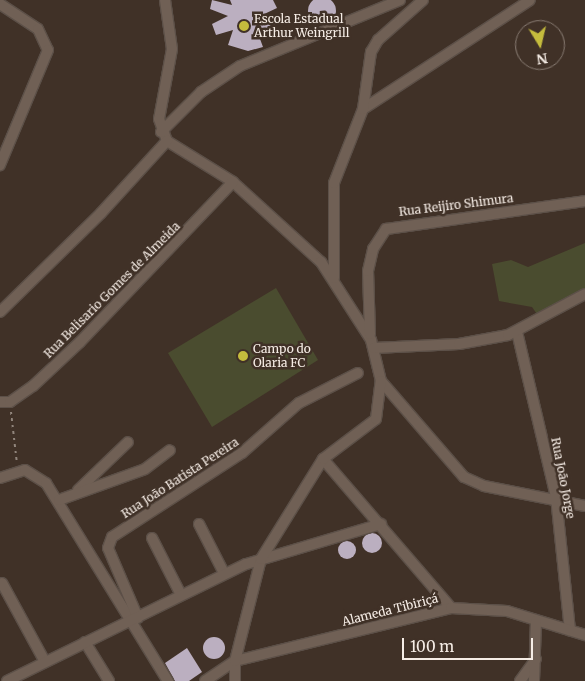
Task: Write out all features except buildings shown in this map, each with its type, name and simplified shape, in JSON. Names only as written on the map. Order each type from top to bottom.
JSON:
[{"type":"street","points":[[164,0],[172,49],[164,136]]},
{"type":"street","points":[[0,312],[101,213],[201,92],[240,66],[400,0]]},
{"type":"street","points":[[334,280],[334,183],[363,109],[374,45],[423,0]]},
{"type":"street","points":[[363,109],[530,0]]},
{"type":"street","points":[[0,165],[48,50],[38,29],[2,6]]},
{"type":"street","points":[[164,136],[233,182],[310,250],[334,280],[372,344],[382,381],[376,419],[323,459],[261,559],[235,662],[235,681]]},
{"type":"street","name":"Rua Belisario Gomes de Almeida","points":[[5,402],[33,386],[106,316],[233,182]]},
{"type":"street","name":"Rua Reijiro Shimura","points":[[372,344],[367,278],[373,249],[386,229],[410,222],[585,201]]},
{"type":"street","points":[[372,344],[459,344],[517,332],[585,294]]},
{"type":"street","name":"Rua João Jorge","points":[[517,332],[556,497],[570,630]]},
{"type":"street","name":"Rua João Batista Pereira","points":[[138,618],[108,548],[112,537],[242,454],[299,403],[358,373]]},
{"type":"street","points":[[382,381],[464,477],[484,486],[556,497],[585,506]]},
{"type":"street","points":[[78,490],[128,442]]},
{"type":"street","points":[[58,500],[78,490],[145,469],[170,450]]},
{"type":"street","points":[[323,459],[451,608]]},
{"type":"street","points":[[0,478],[18,469],[33,474],[58,500],[128,624],[168,681]]},
{"type":"street","points":[[199,524],[224,573]]},
{"type":"street","points":[[0,677],[5,681],[44,660],[128,624],[224,573],[261,559],[380,524]]},
{"type":"street","points":[[152,538],[181,595]]},
{"type":"street","points":[[2,583],[44,660]]},
{"type":"street","name":"Alameda Tibiriçá","points":[[205,681],[235,662],[451,608],[483,607],[585,635]]},
{"type":"street","points":[[534,681],[536,621]]},
{"type":"street","points":[[85,642],[109,681]]},
{"type":"street","points":[[520,681],[536,658]]},
{"type":"path","points":[[5,402],[18,469]]},
{"type":"green space","points":[[585,243],[585,292],[539,317],[532,307],[499,301],[492,264],[511,260],[528,267]]},
{"type":"green space","name":"Campo do Olaria FC","points":[[276,288],[318,360],[212,427],[168,353]]},
{"type":"place","name":"Escola Estadual Arthur Weingrill","points":[[244,26]]},
{"type":"place","name":"Campo do Olaria FC","points":[[243,356]]}]
